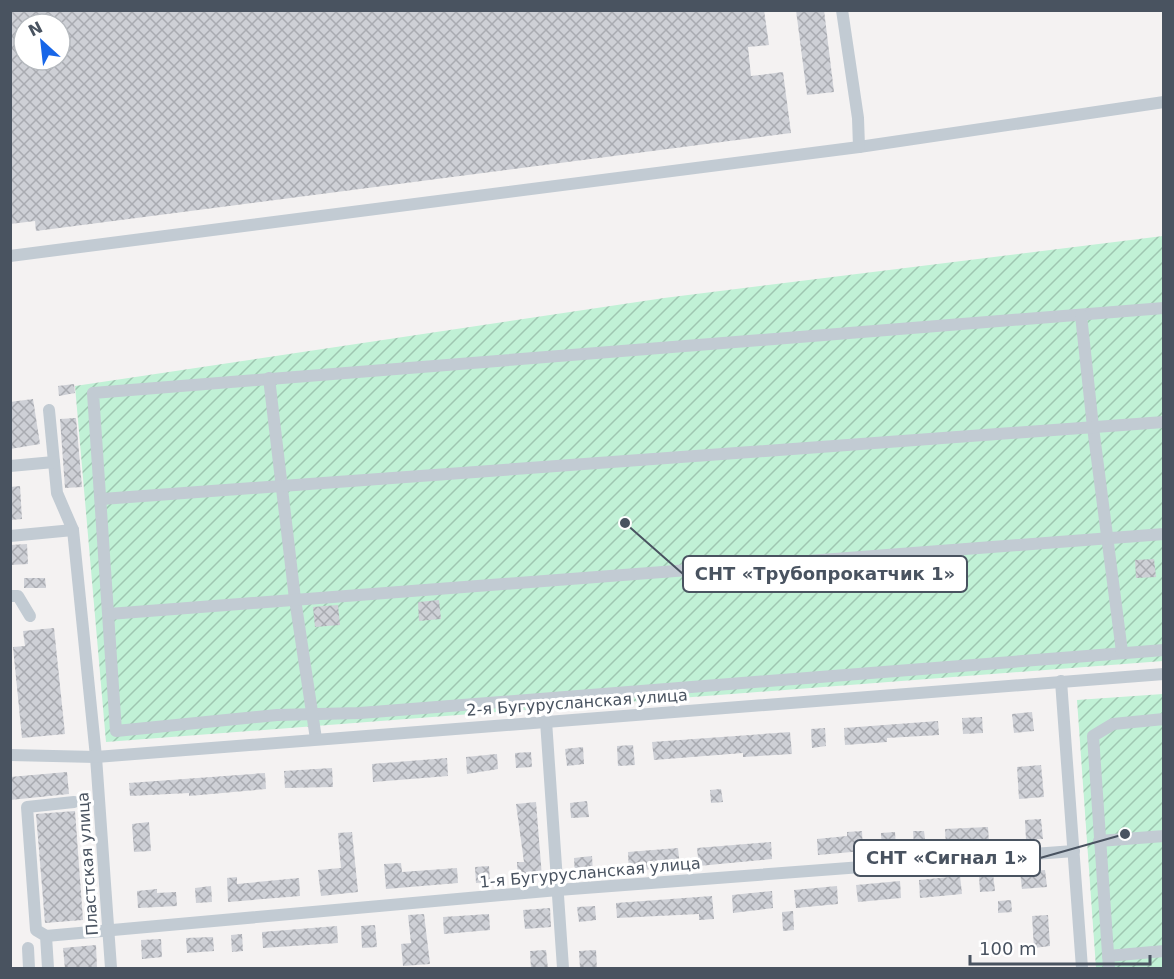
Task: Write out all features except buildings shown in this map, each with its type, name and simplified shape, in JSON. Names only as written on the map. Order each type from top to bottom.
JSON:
[{"type":"street","points":[[842,10],[858,118],[859,147]]},
{"type":"street","points":[[10,256],[859,147],[1164,102]]},
{"type":"street","points":[[1164,308],[93,393],[116,730],[277,715],[313,715],[811,679],[1164,650]]},
{"type":"street","points":[[1082,315],[1093,427],[1122,652]]},
{"type":"street","points":[[269,378],[295,599],[316,739]]},
{"type":"street","name":"Пластская улица","points":[[49,410],[57,493],[73,531],[96,757],[111,969]]},
{"type":"street","points":[[102,499],[1164,422]]},
{"type":"street","points":[[10,466],[54,462]]},
{"type":"street","points":[[10,536],[73,531]]},
{"type":"street","points":[[109,614],[1164,534]]},
{"type":"street","points":[[10,596],[18,596],[30,616]]},
{"type":"street","name":"2-я Бугурусланская улица","points":[[10,754],[96,757],[1164,674]]},
{"type":"street","points":[[1061,681],[1082,969]]},
{"type":"street","points":[[1164,719],[1113,724],[1093,736],[1108,962],[1164,951]]},
{"type":"street","points":[[546,721],[563,969]]},
{"type":"street","points":[[48,969],[46,936],[36,930],[27,807],[74,802]]},
{"type":"street","points":[[1099,841],[1164,836]]},
{"type":"street","name":"1-я Бугурусланская улица","points":[[46,936],[558,890],[1074,851]]},
{"type":"street","points":[[27,948],[29,969]]},
{"type":"green space","points":[[1163,236],[1163,661],[106,742],[75,386],[664,298]]},
{"type":"green space","points":[[1163,694],[1163,968],[1096,968],[1077,700]]},
{"type":"place","name":"СНТ «Трубопрокатчик 1»","points":[[625,523]]},
{"type":"place","name":"СНТ «Сигнал 1»","points":[[1125,834]]}]
